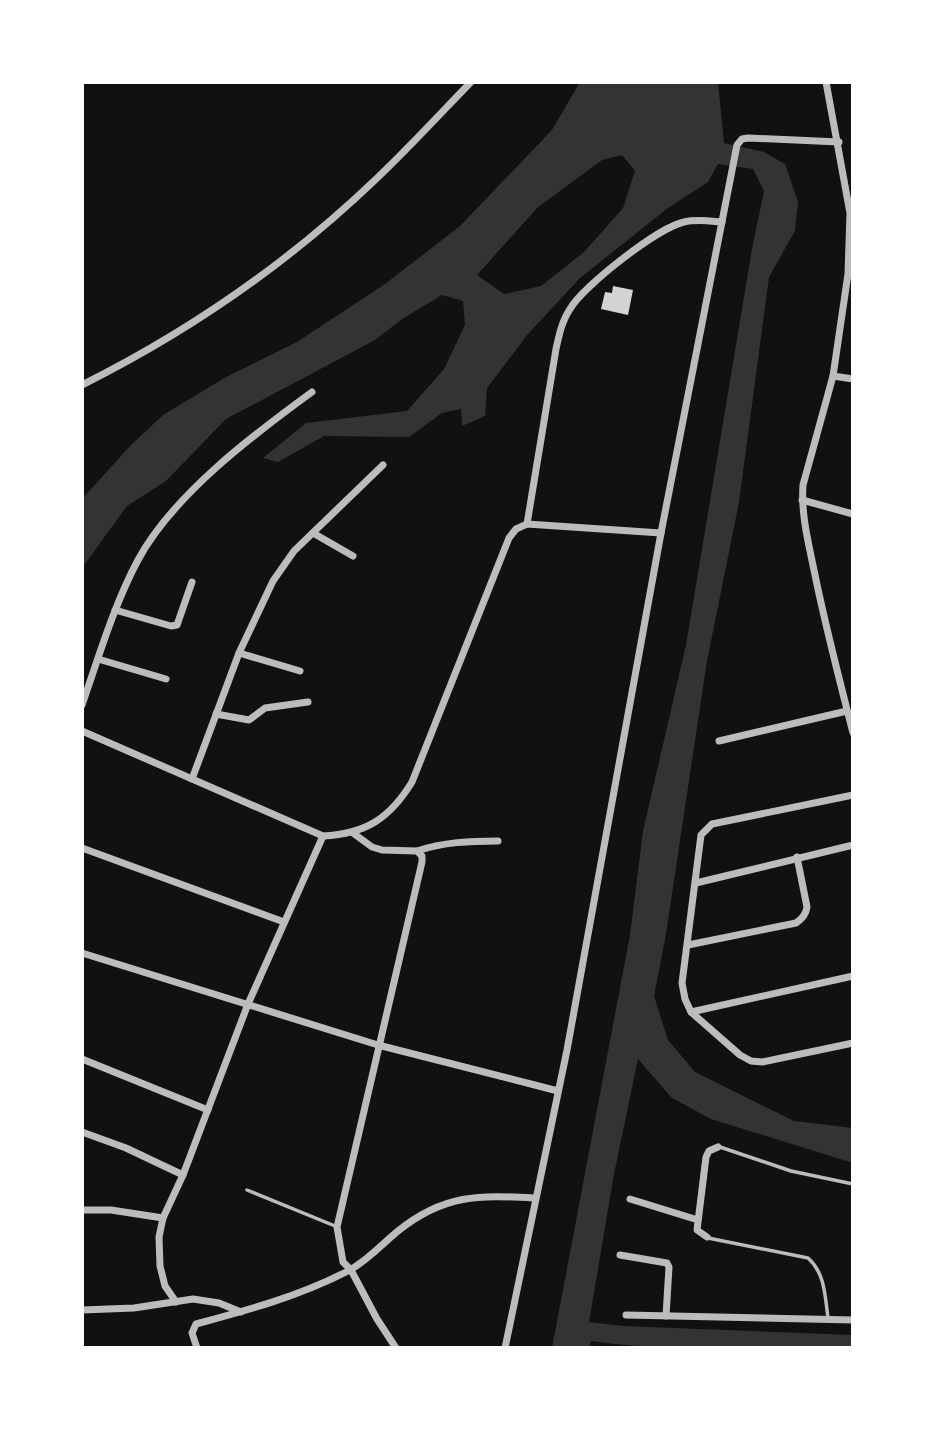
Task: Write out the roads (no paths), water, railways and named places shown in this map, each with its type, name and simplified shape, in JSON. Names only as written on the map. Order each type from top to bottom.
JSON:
[{"type":"street","points":[[82,385],[139,355],[213,310],[326,224],[374,181],[471,82]]},
{"type":"street","points":[[826,82],[852,213],[848,274],[833,376],[803,485],[802,500],[803,519],[826,629],[853,733]]},
{"type":"street","points":[[505,1348],[558,1091],[661,533],[737,145],[742,139],[748,138],[839,142]]},
{"type":"street","points":[[527,524],[556,349],[570,307],[584,292],[645,242],[668,228],[682,222],[698,220],[722,222]]},
{"type":"street","points":[[833,376],[853,379]]},
{"type":"street","points":[[82,705],[115,610],[139,558],[159,528],[222,463],[254,435],[312,393]]},
{"type":"street","points":[[192,779],[239,653],[273,581],[294,551],[383,465]]},
{"type":"street","points":[[802,500],[853,514]]},
{"type":"street","points":[[82,731],[323,836],[353,833],[387,814],[400,801],[412,782],[509,538],[516,529],[527,524],[661,533]]},
{"type":"street","points":[[313,533],[353,556]]},
{"type":"street","points":[[115,610],[171,626],[177,625],[192,582]]},
{"type":"street","points":[[239,653],[300,671]]},
{"type":"street","points":[[98,659],[166,679]]},
{"type":"street","points":[[216,714],[249,720],[265,708],[308,702]]},
{"type":"street","points":[[719,741],[847,711]]},
{"type":"street","points":[[853,795],[712,824],[701,835],[682,983],[691,1012],[740,1055],[751,1061],[762,1062],[853,1043]]},
{"type":"street","points":[[353,833],[372,847],[382,850],[417,852],[429,847],[471,841],[498,841]]},
{"type":"street","points":[[176,1303],[166,1286],[160,1266],[159,1237],[163,1218],[183,1175],[248,1004],[323,836]]},
{"type":"street","points":[[696,883],[853,845]]},
{"type":"street","points":[[82,848],[284,922]]},
{"type":"street","points":[[396,1348],[351,1270],[343,1262],[337,1227],[422,862],[422,856],[417,852]]},
{"type":"street","points":[[688,945],[801,920],[807,907],[797,857]]},
{"type":"street","points":[[82,953],[378,1045],[558,1091]]},
{"type":"street","points":[[691,1012],[853,976]]},
{"type":"street","points":[[82,1059],[208,1110]]},
{"type":"street","points":[[82,1132],[126,1148],[183,1175]]},
{"type":"street","points":[[707,1237],[697,1230],[698,1220],[706,1157],[709,1151],[718,1147]]},
{"type":"street","points":[[197,1348],[192,1333],[196,1324],[275,1302],[351,1270],[403,1227],[427,1212],[459,1199],[483,1195],[534,1198]]},
{"type":"street","points":[[630,1199],[698,1220]]},
{"type":"street","points":[[84,1210],[111,1210],[163,1218]]},
{"type":"street","points":[[620,1255],[667,1263],[666,1316]]},
{"type":"street","points":[[82,1310],[134,1308],[193,1299],[209,1300],[241,1312]]},
{"type":"street","points":[[626,1315],[853,1320]]},
{"type":"lane","points":[[718,1147],[791,1171],[853,1184]]},
{"type":"lane","points":[[247,1190],[337,1227]]},
{"type":"lane","points":[[707,1237],[808,1258],[816,1265],[822,1277],[828,1320]]}]
